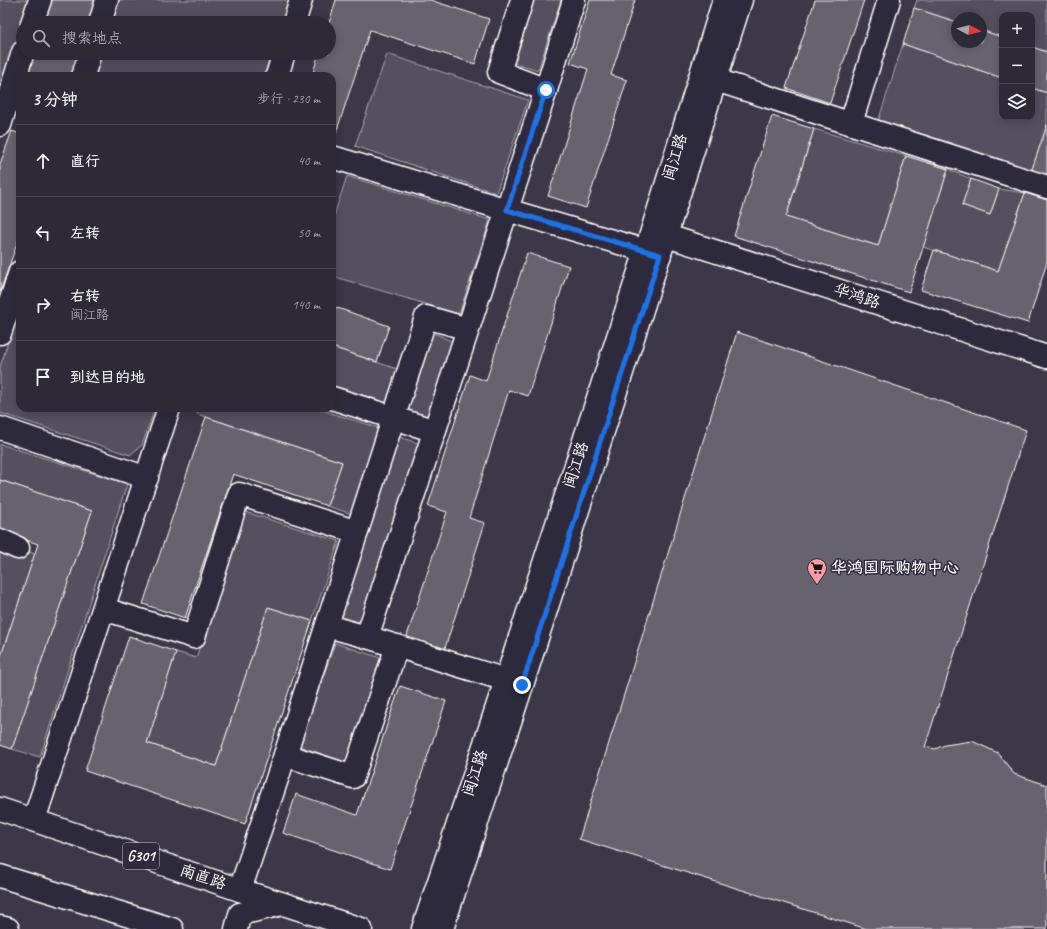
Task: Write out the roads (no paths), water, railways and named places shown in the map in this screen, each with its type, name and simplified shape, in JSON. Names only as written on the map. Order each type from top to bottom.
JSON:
[{"type":"main road","points":[[34,16],[40,0]]},
{"type":"main road","points":[[102,16],[107,0]]},
{"type":"main road","points":[[296,16],[301,0]]},
{"type":"main road","points":[[522,0],[499,72],[546,90]]},
{"type":"main road","points":[[367,637],[574,0]]},
{"type":"main road","name":"闽江路","points":[[657,247],[724,0]]},
{"type":"main road","name":"闽江路","points":[[442,929],[514,683],[657,247],[716,80],[741,0]]},
{"type":"main road","points":[[851,123],[889,0]]},
{"type":"main road","points":[[17,72],[21,60]]},
{"type":"main road","points":[[84,72],[88,60]]},
{"type":"main road","points":[[277,72],[282,60]]},
{"type":"main road","points":[[6,113],[16,77]]},
{"type":"main road","points":[[716,80],[1047,187]]},
{"type":"main road","name":"华鸿路","points":[[336,157],[507,210],[657,247],[1047,357]]},
{"type":"main road","points":[[0,333],[16,284]]},
{"type":"main road","points":[[240,890],[285,756],[426,317],[468,329]]},
{"type":"main road","points":[[336,399],[435,431]]},
{"type":"main road","points":[[34,820],[168,412]]},
{"type":"main road","points":[[0,428],[146,478]]},
{"type":"main road","points":[[104,609],[194,637],[239,494],[357,532]]},
{"type":"main road","points":[[327,626],[397,646],[514,683]]},
{"type":"main road","points":[[285,756],[353,777],[397,646]]},
{"type":"main road","name":"闽江路","points":[[423,929],[514,683]]},
{"type":"main road","name":"南直路","points":[[0,809],[361,929]]},
{"type":"main road","points":[[0,876],[172,929]]},
{"type":"main road","points":[[236,929],[240,914],[283,903]]},
{"type":"main road","points":[[0,927],[8,929]]},
{"type":"place","name":"华鸿国际购物中心","points":[[817,585]]}]
